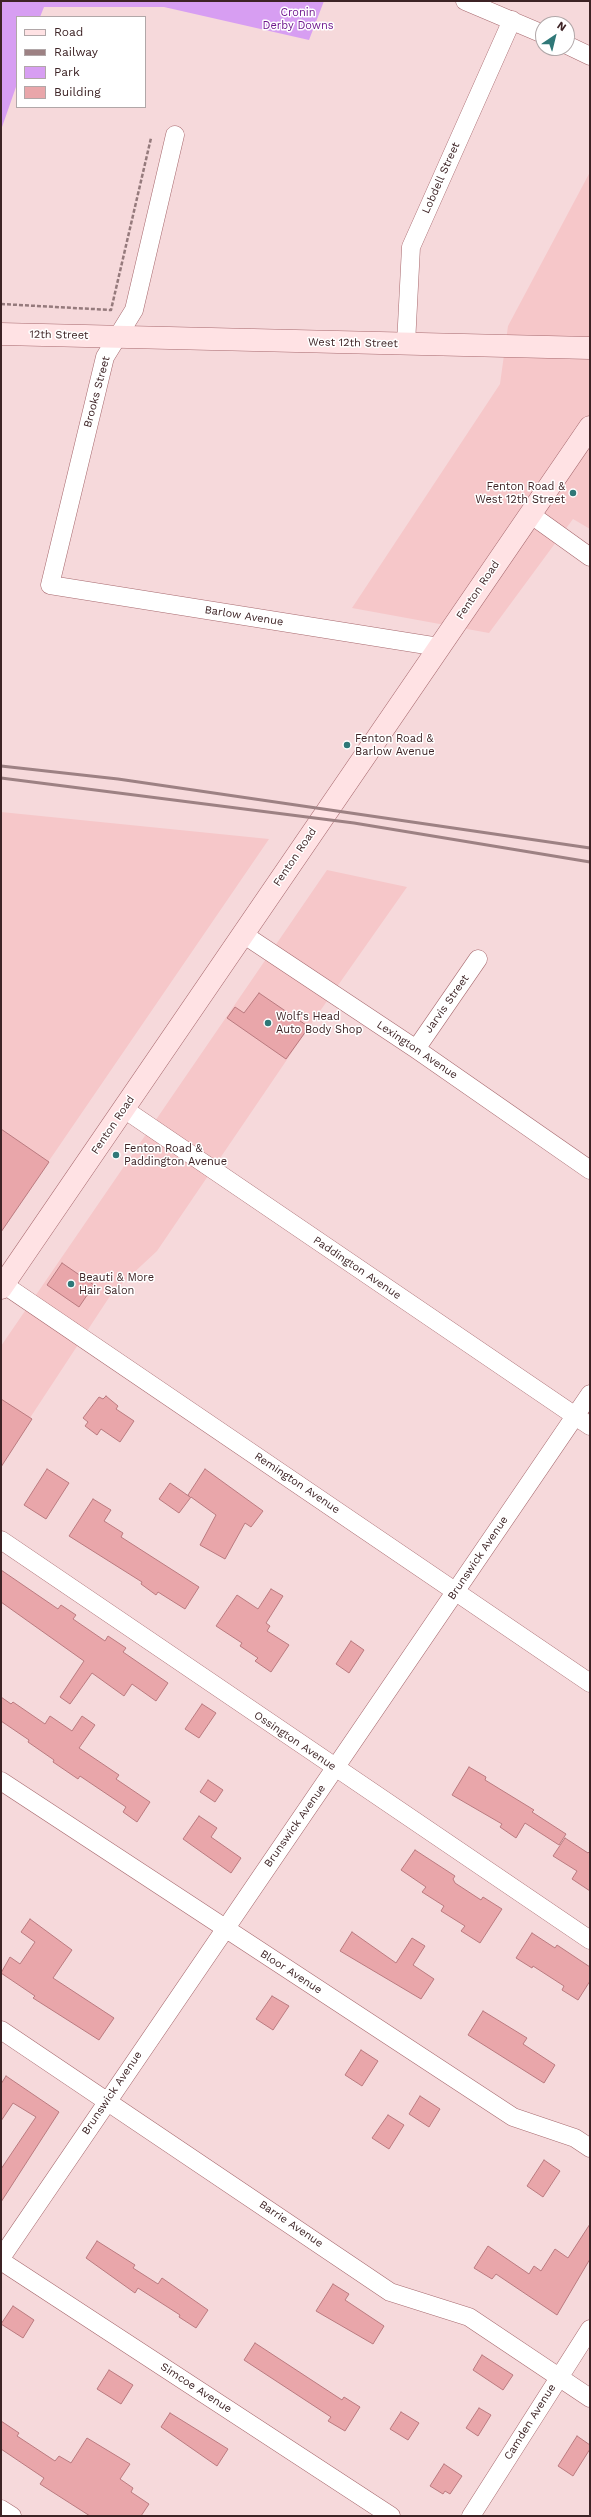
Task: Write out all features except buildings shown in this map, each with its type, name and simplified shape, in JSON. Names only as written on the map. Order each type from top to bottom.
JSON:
[{"type":"street","points":[[465,1],[535,30]]},
{"type":"street","name":"Lobdell Street","points":[[406,344],[411,247],[512,20]]},
{"type":"street","points":[[575,49],[590,56]]},
{"type":"street","name":"Brooks Street","points":[[50,585],[105,357],[134,310],[175,135]]},
{"type":"street","name":"12th Street","points":[[1,334],[117,337]]},
{"type":"street","name":"West 12th Street","points":[[117,337],[590,348]]},
{"type":"street","name":"Fenton Road","points":[[2,1286],[590,427]]},
{"type":"street","points":[[530,514],[590,556]]},
{"type":"street","name":"Barlow Avenue","points":[[50,585],[439,647]]},
{"type":"street","name":"Lexington Avenue","points":[[243,934],[416,1048],[590,1170]]},
{"type":"street","name":"Jarvis Street","points":[[416,1048],[478,959]]},
{"type":"street","name":"Paddington Avenue","points":[[124,1109],[590,1426]]},
{"type":"street","name":"Remington Avenue","points":[[2,1286],[456,1591],[590,1683]]},
{"type":"street","name":"Brunswick Avenue","points":[[1,2260],[107,2100],[590,1394]]},
{"type":"street","name":"Ossington Avenue","points":[[1,1540],[590,1940]]},
{"type":"street","name":"Bloor Avenue","points":[[1,1781],[513,2117],[574,2138],[590,2148]]},
{"type":"street","name":"Barrie Avenue","points":[[1,2030],[390,2292],[469,2317],[590,2398]]},
{"type":"street","name":"Simcoe Avenue","points":[[1,2260],[391,2516]]},
{"type":"street","name":"Camden Avenue","points":[[471,2516],[590,2329]]},
{"type":"street","points":[[1,2509],[12,2516]]},
{"type":"path","points":[[1,304],[111,310],[151,138]]},
{"type":"shaded area","points":[[590,172],[590,529],[573,519],[489,633],[352,608],[500,384],[508,326]]},
{"type":"shaded area","points":[[1,812],[269,839],[1,1231]]},
{"type":"shaded area","points":[[327,870],[407,887],[320,1011],[157,1251],[112,1293],[1,1462],[1,1346]]},
{"type":"green space","name":"Cronin Derby Downs","points":[[1,1],[324,1],[309,40],[164,7],[44,7],[40,16],[16,16],[16,87],[1,130]]},
{"type":"railway","points":[[1,766],[118,779],[590,848]]},
{"type":"railway","points":[[1,778],[354,823],[590,862]]},
{"type":"place","name":"Fenton Road & West 12th Street","points":[[573,493]]},
{"type":"place","name":"Fenton Road & Barlow Avenue","points":[[347,745]]},
{"type":"place","name":"Wolf's Head Auto Body Shop","points":[[268,1023]]},
{"type":"place","name":"Fenton Road & Paddington Avenue","points":[[116,1155]]},
{"type":"place","name":"Beauti & More Hair Salon","points":[[71,1284]]}]
